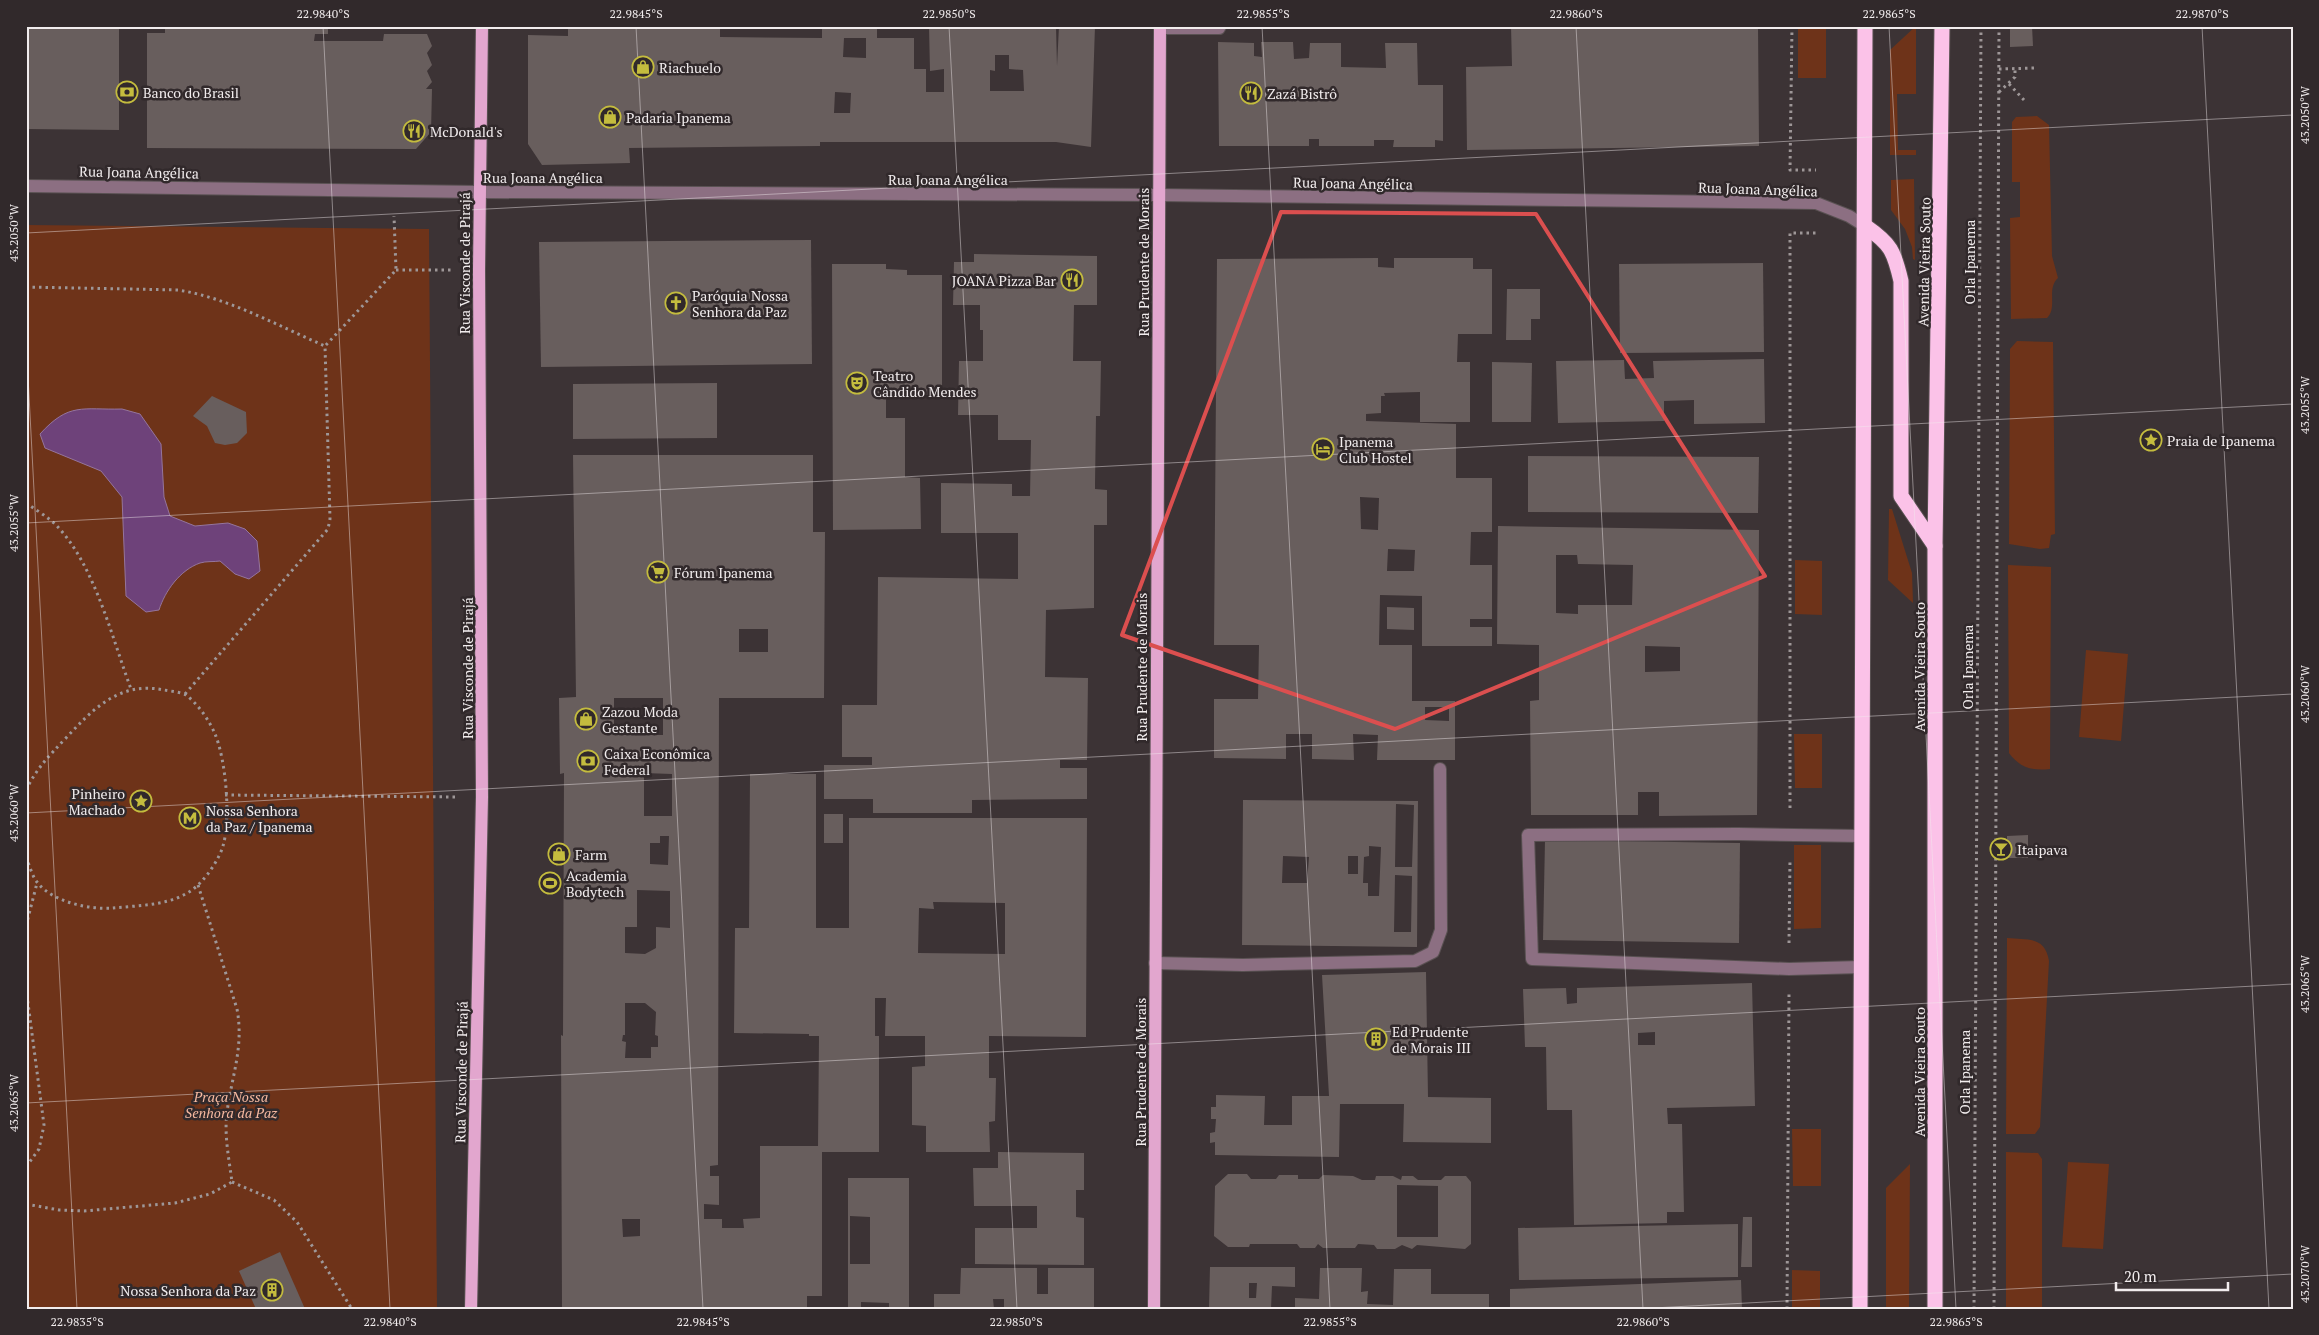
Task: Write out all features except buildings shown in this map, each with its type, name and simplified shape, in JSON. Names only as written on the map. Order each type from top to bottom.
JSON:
[{"type":"highway","points":[[1860,1309],[1865,26]]},
{"type":"highway","name":"Avenida Vieira Souto","points":[[1935,1309],[1935,546],[1942,26]]},
{"type":"highway","points":[[1865,226],[1884,239],[1894,252],[1901,281],[1901,496],[1935,546]]},
{"type":"main road","name":"Rua Visconde de Pirajá","points":[[471,1309],[482,797],[479,270],[482,26]]},
{"type":"main road","name":"Rua Prudente de Morais","points":[[1154,1309],[1160,27]]},
{"type":"street","points":[[1160,27],[1219,28],[1220,26]]},
{"type":"street","name":"Rua Joana Angélica","points":[[26,186],[480,192],[1159,195],[1816,203],[1849,216],[1865,226]]},
{"type":"street","points":[[1155,963],[1243,964],[1416,961],[1432,952],[1441,930],[1440,769]]},
{"type":"street","points":[[1861,967],[1789,969],[1532,959],[1528,835],[1862,836]]},
{"type":"path","points":[[1792,26],[1790,170],[1816,170]]},
{"type":"path","name":"Orla Ipanema","points":[[1974,1309],[1981,26]]},
{"type":"path","points":[[1994,1309],[1999,26]]},
{"type":"path","points":[[1999,69],[2036,68]]},
{"type":"path","points":[[1999,93],[2015,77],[2015,69]]},
{"type":"path","points":[[2009,84],[2024,100]]},
{"type":"path","points":[[185,694],[328,530],[330,520],[325,346],[396,270],[393,190]]},
{"type":"path","points":[[1787,1309],[1790,835],[1790,232],[1816,234]]},
{"type":"path","points":[[396,270],[479,270]]},
{"type":"path","points":[[26,287],[178,290],[196,293],[221,301],[325,346]]},
{"type":"path","points":[[26,503],[56,525],[76,549],[90,578],[131,689]]},
{"type":"path","points":[[26,790],[36,769],[95,708],[131,689],[149,687],[185,694],[202,712],[215,733],[221,752],[227,829],[218,858],[198,885],[178,898],[161,904],[100,909],[79,906],[60,898],[37,883],[26,858]]},
{"type":"path","points":[[225,795],[482,797]]},
{"type":"path","points":[[26,926],[37,883]]},
{"type":"path","points":[[198,885],[237,1008],[241,1030],[240,1051],[226,1125],[232,1182]]},
{"type":"path","points":[[26,988],[44,1125],[39,1149],[26,1167]]},
{"type":"path","points":[[26,1204],[60,1210],[84,1211],[175,1203],[210,1194],[232,1182]]},
{"type":"path","points":[[232,1182],[274,1200],[297,1222],[352,1309]]},
{"type":"highlighted area","points":[[1281,212],[1536,214],[1765,576],[1395,729],[1122,635]]},
{"type":"green space","points":[[1798,26],[1826,26],[1826,78],[1798,78]]},
{"type":"green space","points":[[1916,26],[1916,94],[1897,94],[1898,150],[1916,150],[1916,155],[1890,155],[1890,50]]},
{"type":"green space","points":[[2037,116],[2049,125],[2052,256],[2058,278],[2053,287],[2052,309],[2047,318],[2011,319],[2010,218],[2020,217],[2020,182],[2012,182],[2012,122],[2016,117]]},
{"type":"green space","points":[[1914,179],[1915,260],[1913,259],[1912,247],[1905,229],[1891,210],[1891,180]]},
{"type":"green space","name":"Praça Nossa Senhora da Paz","points":[[26,225],[429,229],[437,1309],[26,1309]]},
{"type":"green space","points":[[2017,341],[2053,342],[2055,534],[2051,535],[2049,548],[2040,549],[2009,544],[2010,349]]},
{"type":"green space","points":[[1889,509],[1892,509],[1912,573],[1913,603],[1888,580]]},
{"type":"green space","points":[[1795,560],[1822,561],[1822,615],[1795,614]]},
{"type":"green space","points":[[2008,565],[2051,567],[2050,769],[2032,769],[2022,765],[2009,753]]},
{"type":"green space","points":[[2086,650],[2128,654],[2121,741],[2079,737]]},
{"type":"green space","points":[[1794,734],[1822,734],[1822,788],[1795,788]]},
{"type":"green space","points":[[1794,845],[1821,845],[1821,928],[1794,929]]},
{"type":"green space","points":[[2007,938],[2039,943],[2044,947],[2049,961],[2040,1127],[2035,1134],[2006,1134]]},
{"type":"green space","points":[[1792,1129],[1821,1129],[1821,1186],[1793,1186]]},
{"type":"green space","points":[[2006,1152],[2038,1153],[2042,1159],[2042,1309],[2006,1309]]},
{"type":"green space","points":[[2068,1162],[2109,1164],[2103,1249],[2062,1247]]},
{"type":"green space","points":[[1910,1164],[1909,1309],[1886,1309],[1886,1188]]},
{"type":"green space","points":[[1792,1270],[1820,1271],[1820,1309],[1792,1309]]},
{"type":"shaded area","points":[[86,409],[122,409],[140,414],[161,444],[164,497],[170,516],[195,526],[228,523],[245,529],[257,541],[260,571],[249,579],[235,574],[220,561],[200,563],[186,571],[174,582],[159,610],[146,612],[126,596],[122,497],[101,471],[45,448],[40,434],[50,424],[68,412]]},
{"type":"place","name":"Riachuelo","points":[[643,67]]},
{"type":"place","name":"Banco do Brasil","points":[[127,92]]},
{"type":"place","name":"Zazá Bistrô","points":[[1251,93]]},
{"type":"place","name":"Padaria Ipanema","points":[[610,117]]},
{"type":"place","name":"McDonald's","points":[[414,131]]},
{"type":"place","name":"JOANA Pizza Bar","points":[[1072,280]]},
{"type":"place","name":"Paróquia Nossa Senhora da Paz","points":[[676,303]]},
{"type":"place","name":"Teatro Cândido Mendes","points":[[857,383]]},
{"type":"place","name":"Praia de Ipanema","points":[[2151,440]]},
{"type":"place","name":"Ipanema Club Hostel","points":[[1323,449]]},
{"type":"place","name":"Fórum Ipanema","points":[[658,572]]},
{"type":"place","name":"Zazou Moda Gestante","points":[[586,719]]},
{"type":"place","name":"Caixa Econômica Federal","points":[[588,761]]},
{"type":"place","name":"Pinheiro Machado","points":[[141,801]]},
{"type":"place","name":"Nossa Senhora da Paz / Ipanema","points":[[190,818]]},
{"type":"place","name":"Itaipava","points":[[2001,849]]},
{"type":"place","name":"Farm","points":[[559,854]]},
{"type":"place","name":"Academia Bodytech","points":[[550,883]]},
{"type":"place","name":"Ed Prudente de Morais III","points":[[1376,1039]]},
{"type":"place","name":"Nossa Senhora da Paz","points":[[272,1290]]}]
